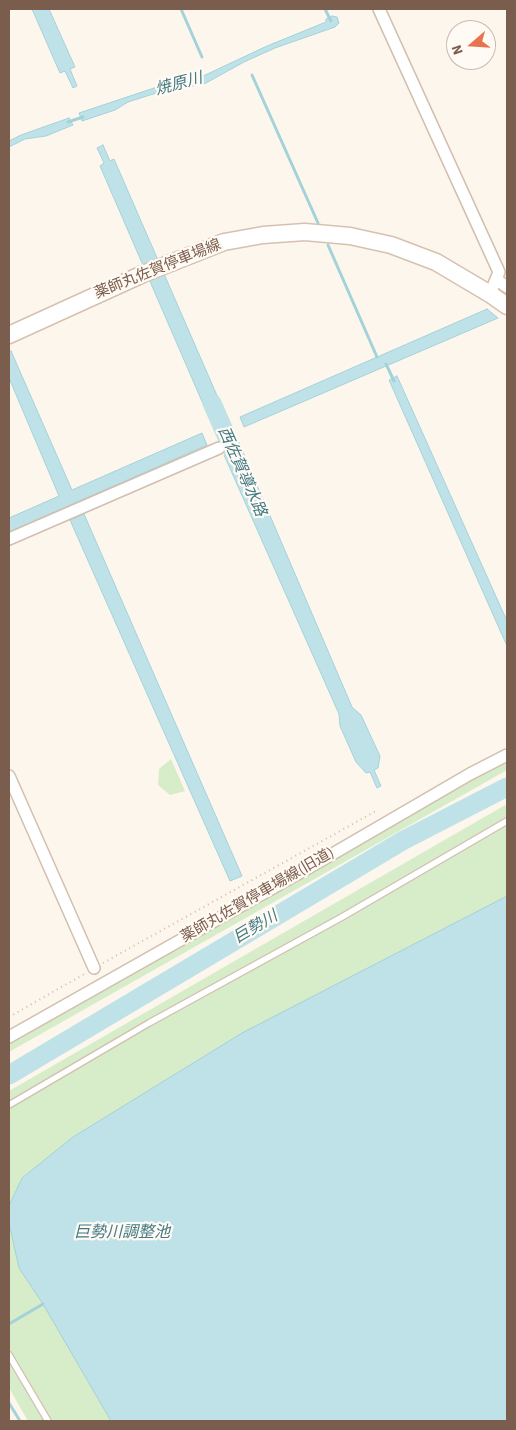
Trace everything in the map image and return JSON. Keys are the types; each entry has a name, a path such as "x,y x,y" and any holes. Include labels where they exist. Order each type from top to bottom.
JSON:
{"main road":[{"name":"薬師丸佐賀停車場線","path":"9,335 143,274 224,242 263,235 305,232 350,236 391,246 436,262 493,286 507,306"}],"street":[{"path":"379,9 499,272 493,286 507,287"},
{"path":"9,539 219,448"},
{"name":"薬師丸佐賀停車場線(旧道)","path":"9,1037 456,782 507,755"},
{"path":"9,776 94,968"}],"lane":[{"path":"9,1105 149,1023 342,917 507,821"},
{"path":"9,1355 48,1421"}],"path":[{"path":"9,1017 376,811"}],"green space":[{"path":"171,759 185,791 170,795 158,785 159,769"},
{"path":"507,759 507,770 9,1052 9,1041"},
{"path":"507,804 507,908 136,1421 28,1421 9,1388 9,1091"}],"water":[{"path":"32,9 49,9 75,67 70,69 77,86 73,88 65,71 60,73"},
{"path":"332,16 337,17 339,23 335,27 275,48 244,62 206,83 169,89 128,102 115,110 82,121 79,113 166,84 184,82 201,77 267,46 326,22 326,19"},
{"path":"69,118 73,125 46,136 25,139 9,147 9,141 21,135"},
{"path":"103,145 110,161 114,159 222,407 217,409 223,424 218,426 212,411 207,413 100,166 104,163 97,148"},
{"path":"487,309 498,318 244,427 240,417"},
{"path":"11,351 72,490 202,433 207,445 9,532 9,518 59,496 9,378 9,352"},
{"path":"397,376 507,621 507,646 389,380"},
{"path":"229,434 236,449 241,448 352,707 361,715 380,756 378,768 374,770 381,786 377,788 370,772 366,773 356,762 340,726 339,714 224,455 230,452 223,437"},
{"path":"84,514 242,876 230,881 70,520"},
{"name":"巨勢川調整池","path":"507,896 507,1421 111,1421 43,1304 19,1268 9,1223 9,1206 22,1178 73,1137 242,1033"}],"waterway":[{"path":"181,9 202,57"},
{"name":"焼原川","path":"325,9 331,21"},
{"path":"252,75 318,223"},
{"name":"焼原川","path":"68,122 83,117"},
{"path":"328,245 377,357"},
{"path":"386,364 394,381"},
{"name":"西佐賀導水路","path":"212,403 236,458"},
{"name":"巨勢川","path":"9,1075 404,840 507,787"},
{"path":"9,1324 43,1304"},
{"path":"9,1403 20,1421"}]}
